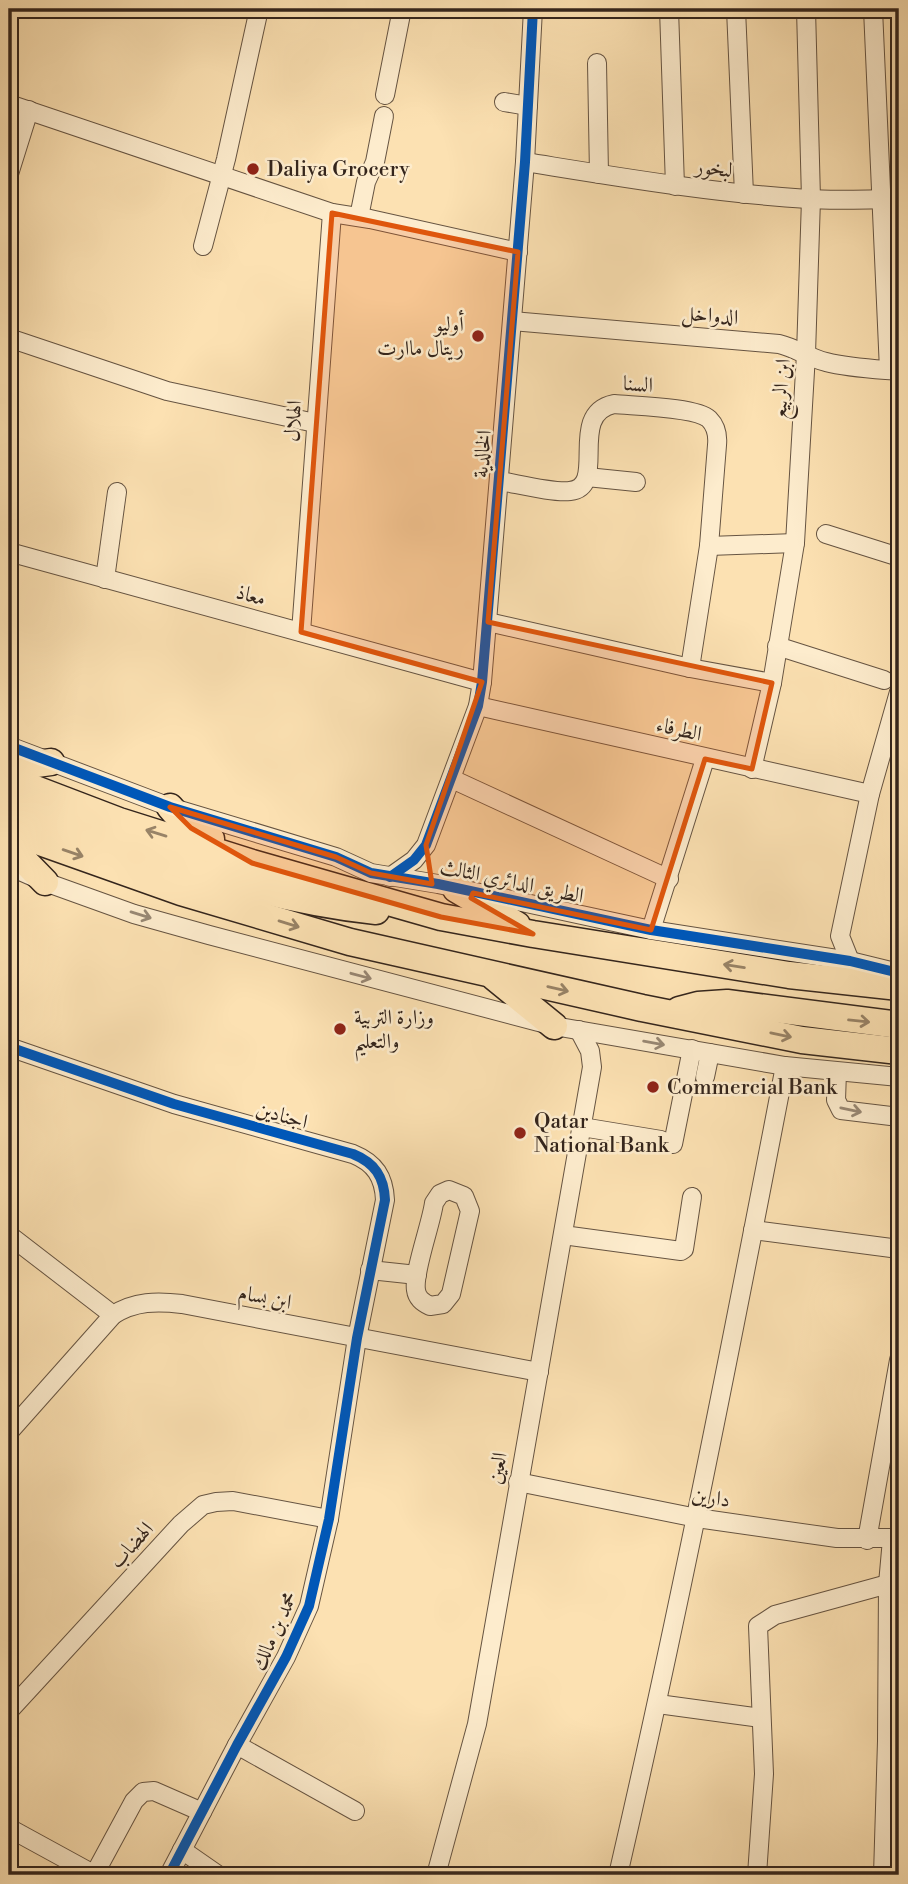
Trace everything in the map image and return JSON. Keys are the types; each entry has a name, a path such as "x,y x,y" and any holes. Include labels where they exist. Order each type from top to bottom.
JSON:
{"highway":[{"path":"9,762 29,765 51,762"},
{"path":"9,779 119,821 252,863 441,917"},
{"path":"9,805 133,850 269,894 337,907 441,917 789,975 899,987"},
{"path":"170,807 176,816 191,828 252,863"},
{"path":"9,831 181,892 350,942 802,1040 899,1051"},
{"path":"9,845 45,882"},
{"path":"447,887 533,934"},
{"path":"490,974 566,1028"},
{"path":"671,1013 698,1005 727,1003 899,1025"}],"street":[{"path":"204,246 259,9"},
{"path":"385,95 402,9"},
{"name":"الخالدية","path":"390,877 414,860 426,845 478,706 482,682 518,252 533,9"},
{"path":"669,9 676,186"},
{"path":"736,9 744,194"},
{"name":"ابن الربيع","path":"752,769 772,683 795,543 806,354 811,199 806,9"},
{"path":"873,9 890,199 894,370"},
{"path":"597,63 600,174"},
{"path":"504,102 528,106"},
{"path":"9,104 332,213 518,252"},
{"path":"9,174 29,110"},
{"path":"364,218 369,175 375,162 384,116"},
{"name":"لبخور","path":"524,162 744,194 811,199 890,199"},
{"name":"الهلال","path":"301,632 332,213"},
{"name":"الدواخل","path":"512,321 779,344 794,347 830,363 894,370"},
{"path":"9,338 167,391 315,423"},
{"name":"السنا","path":"587,477 590,425 599,410 606,406 614,404 702,414 709,419 718,435 709,546 690,668"},
{"path":"500,481 568,492 582,486 587,477 636,482"},
{"path":"105,579 117,492"},
{"path":"826,534 899,557"},
{"path":"709,546 795,543"},
{"name":"معاذ","path":"9,552 482,682"},
{"path":"488,622 690,668 772,683"},
{"path":"777,646 884,680"},
{"path":"850,961 840,936 870,794 899,692"},
{"name":"الطرفاء","path":"478,706 870,794"},
{"name":"الطريق الدائري الثالث","path":"9,746 170,807 335,857 371,873 651,930 850,961 899,973"},
{"path":"651,930 705,759"},
{"path":"452,779 669,879"},
{"path":"426,845 428,868 447,887"},
{"path":"9,866 134,914 566,1028 785,1066 899,1077"},
{"path":"789,975 840,936"},
{"name":"العين","path":"436,1875 477,1724 592,1066 590,1051 566,1028"},
{"name":"العين","path":"592,1066 613,1035"},
{"name":"اجنادين","path":"9,1047 174,1104 363,1158 378,1171 385,1190 385,1200 357,1338"},
{"path":"701,1051 705,1077"},
{"path":"582,1127 667,1142 701,1051"},
{"path":"618,1875 658,1704 697,1518 785,1066"},
{"path":"837,1072 836,1100 841,1110 899,1117"},
{"path":"444,1192 460,1193 468,1200 470,1211 448,1300 436,1306 424,1303 416,1292 417,1275 436,1198 444,1192"},
{"path":"563,1235 681,1251 684,1249 692,1198"},
{"path":"753,1230 899,1249"},
{"path":"9,1235 113,1315 9,1432"},
{"path":"370,1270 417,1275"},
{"name":"ابن بسام","path":"113,1315 126,1307 159,1301 539,1372"},
{"name":"محمد بن مالك","path":"169,1875 286,1657 309,1606 329,1519 357,1338"},
{"path":"867,1539 897,1384 899,1360"},
{"name":"دارين","path":"518,1482 697,1518 837,1538 896,1538"},
{"name":"الهضاب","path":"9,1711 181,1524 203,1505 233,1502 329,1519"},
{"path":"883,1875 893,1739 888,1584 896,1538"},
{"path":"757,1875 764,1774 758,1626 775,1615 888,1584"},
{"path":"658,1704 761,1718"},
{"path":"237,1745 355,1811"},
{"path":"9,1828 94,1875 134,1801 143,1792 154,1791 202,1812"},
{"path":"182,1850 218,1875"}],"highlighted area":[{"path":"332,213 518,252 488,622 772,683 752,769 705,759 651,930 473,893 471,898 533,934 441,917 252,863 191,828 170,807 336,857 371,873 432,884 426,845 482,682 301,632"}],"cycle path":[{"path":"390,877 414,860 426,845 478,706 482,682 525,162 533,9"},
{"path":"9,746 170,807 336,857 371,873 438,884 651,930 850,961 899,973"},
{"path":"9,1047 174,1104 353,1154 373,1166 384,1192 385,1200 357,1338 329,1519 309,1606 286,1657 169,1875"}],"place":[{"name":"Daliya Grocery","path":"253,169"},
{"name":"أوليو ريتال ماارت","path":"478,336"},
{"name":"وزارة التربية والتعليم","path":"340,1029"},
{"name":"Commercial Bank","path":"653,1087"},
{"name":"Qatar National Bank","path":"520,1133"}]}
